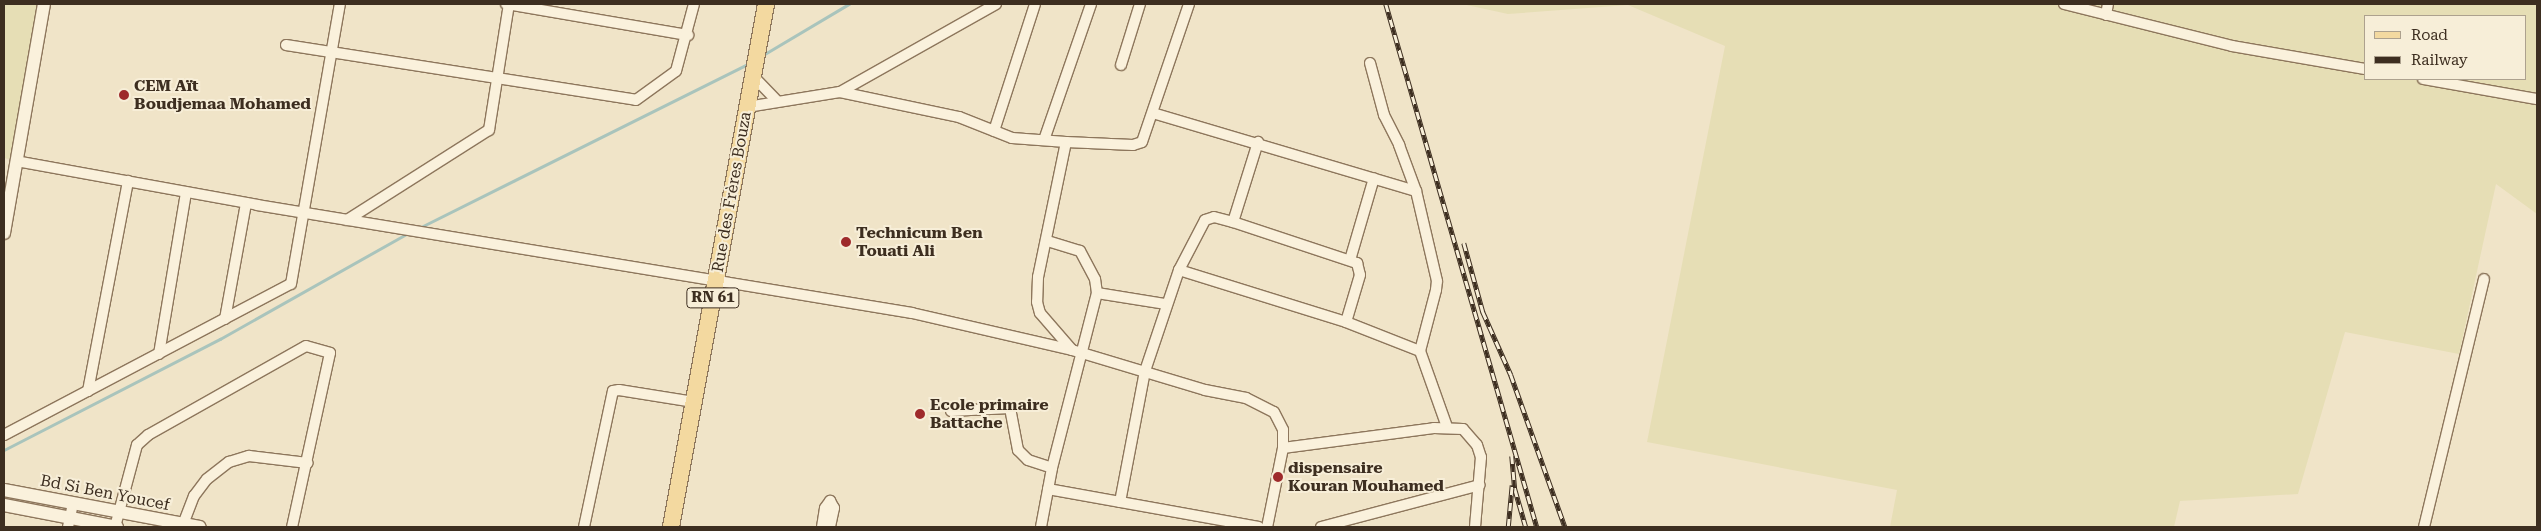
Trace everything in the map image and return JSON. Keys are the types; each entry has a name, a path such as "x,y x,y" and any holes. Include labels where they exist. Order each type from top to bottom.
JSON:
{"main road":[{"name":"Rue des Frères Bouza","path":"671,527 766,4"}],"street":[{"path":"4,233 44,4"},
{"path":"4,436 291,284 340,4"},
{"path":"347,220 489,130 508,4 688,35"},
{"path":"286,45 636,100 676,71 688,35 694,4"},
{"path":"840,92 996,4"},
{"path":"994,131 1035,4"},
{"path":"1044,140 1092,4"},
{"path":"1121,65 1140,4"},
{"path":"747,107 776,100 840,92 931,110 1021,140 1138,144 1146,138 1190,4"},
{"path":"2064,4 2232,46 2364,69"},
{"path":"2106,14 2108,4"},
{"path":"1370,63 1384,115 1400,145 1416,191 1437,281 1420,351 1447,427"},
{"path":"753,72 776,100"},
{"path":"2429,80 2537,99"},
{"path":"1153,113 1258,142 1416,191"},
{"path":"1066,142 1047,241 1038,277 1037,302 1046,322 1076,352"},
{"path":"1233,222 1258,142"},
{"path":"16,160 303,213 912,313 1076,352 1205,390 1259,402 1279,418 1283,443 1267,527"},
{"path":"1350,260 1374,178"},
{"path":"88,391 128,181"},
{"path":"159,354 186,192"},
{"path":"225,319 246,203"},
{"path":"1120,502 1145,371 1179,270 1205,220 1214,217 1233,222 1350,260 1359,266 1360,275 1346,322"},
{"path":"1041,527 1076,352 1096,293 1095,279 1080,251 1047,241"},
{"path":"1179,270 1346,322 1420,351"},
{"path":"2424,527 2484,279"},
{"path":"1096,293 1166,304"},
{"path":"116,527 137,445 148,435 306,346 330,353 308,463 292,527"},
{"path":"584,527 613,391 619,390 694,402"},
{"path":"951,411 1010,408 1018,450 1022,456 1052,468"},
{"path":"1283,443 1447,427 1463,430 1477,445 1482,468 1475,527"},
{"path":"182,526 194,496 207,480 229,462 250,456 308,463"},
{"path":"1321,527 1480,485"},
{"path":"1048,489 1259,527"},
{"name":"Bd Si Ben Youcef","path":"4,490 120,512 145,522 200,527"},
{"path":"822,527 825,508 830,501 834,508 830,527"},
{"path":"68,523 73,504"},
{"name":"Bd Si Ben Youcef","path":"4,505 68,523 116,527"}],"shaded area":[{"path":"4,4 44,4 16,161 4,158"},
{"path":"1462,4 2537,4 2537,214 2496,184 2459,354 2345,332 2298,494 2180,501 2174,527 1890,527 1897,490 1647,442 1725,46 1628,5 1508,14"}],"waterway":[{"path":"763,55 849,4"},
{"path":"419,228 750,63"},
{"path":"4,450 220,339 408,233"}],"railway":[{"path":"1386,4 1537,527"},
{"path":"1464,243 1483,312 1511,375 1565,527"},
{"path":"1512,456 1515,489 1526,527"},
{"path":"1508,527 1512,485"}],"place":[{"name":"CEM Aït Boudjemaa Mohamed","path":"124,95"},
{"name":"Technicum Ben Touati Ali","path":"846,242"},
{"name":"Ecole primaire Battache","path":"920,414"},
{"name":"dispensaire Kouran Mouhamed","path":"1278,477"}]}
